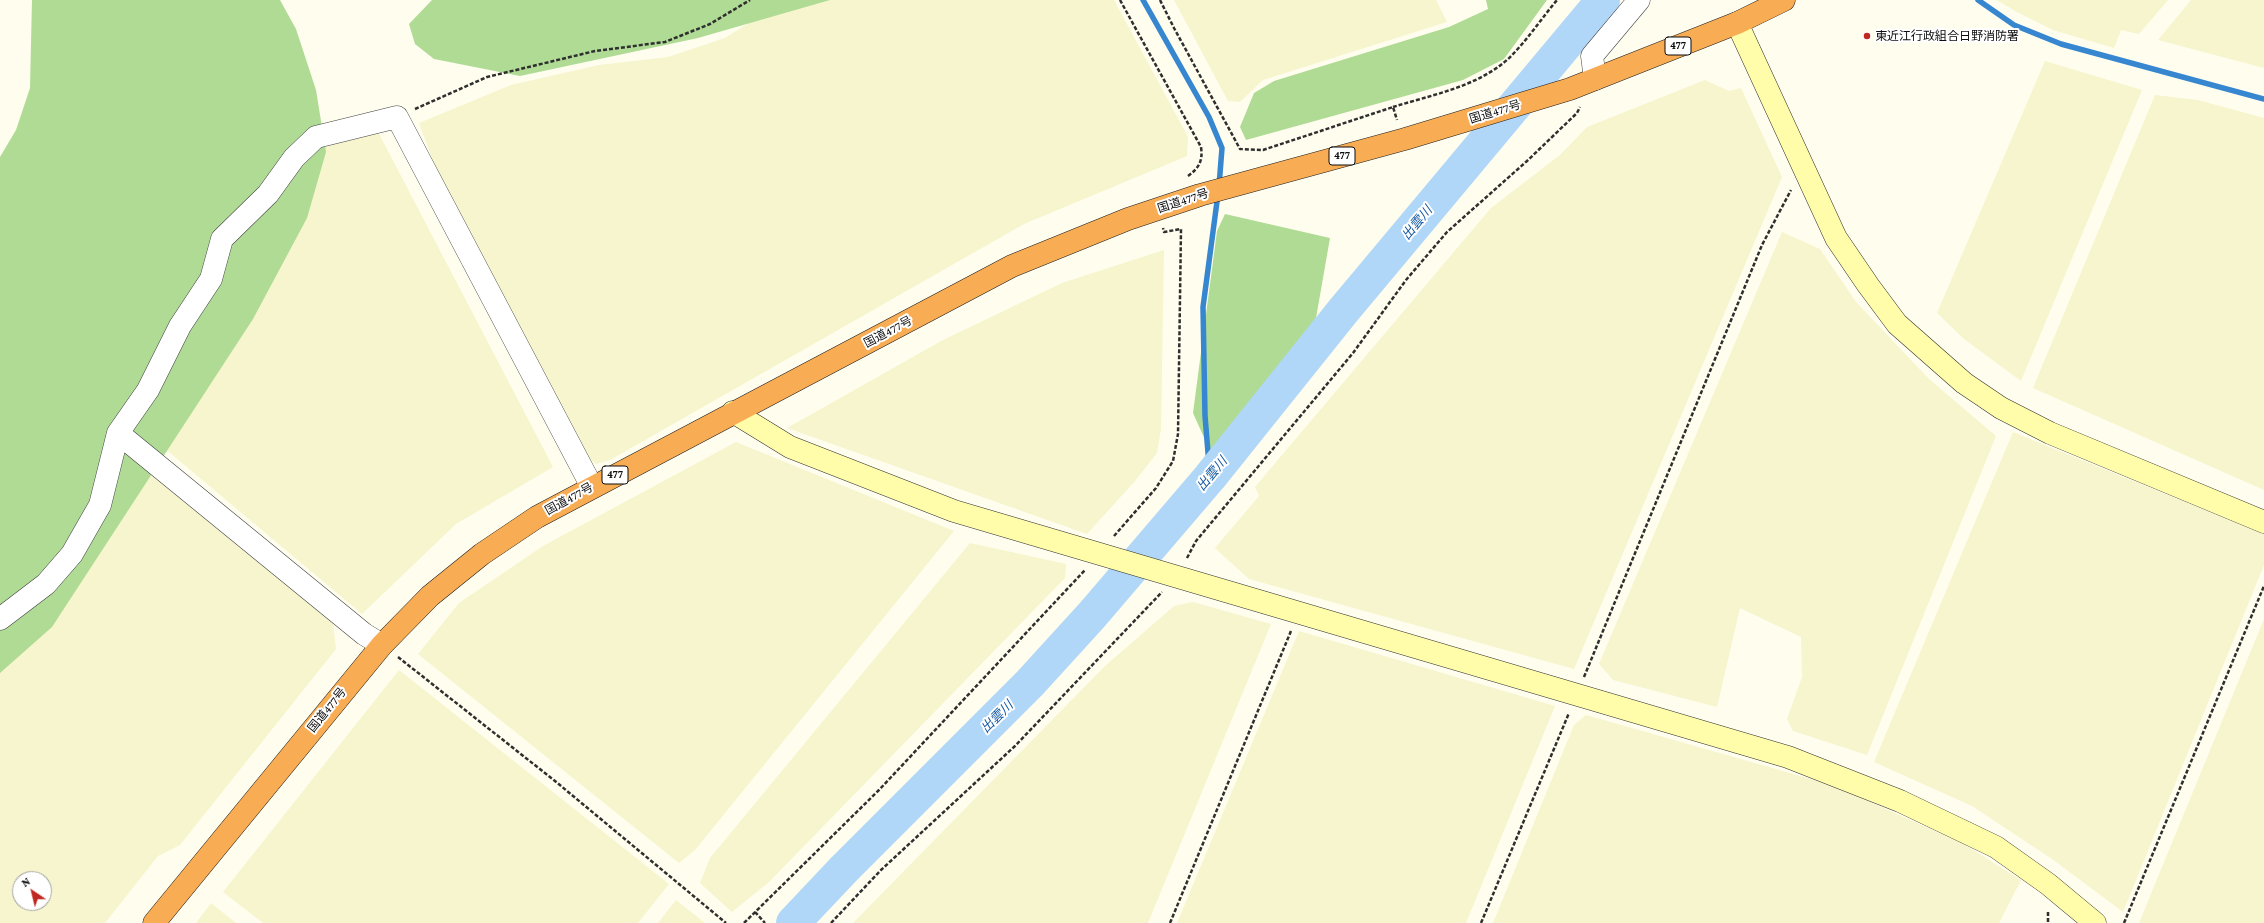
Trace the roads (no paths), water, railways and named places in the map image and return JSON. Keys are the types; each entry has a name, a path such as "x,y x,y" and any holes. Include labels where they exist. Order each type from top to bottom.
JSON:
{"highway":[{"name":"国道477号","path":"154,923 382,645 430,596 482,554 537,517 733,412 1012,266 1128,219 1200,195 1405,139 1447,126 1575,97 1596,79 1737,23 1784,0"}],"street":[{"path":"1596,79 1592,56 1639,0"},
{"path":"1737,23 1836,238 1897,324 1964,383 2001,408 2050,433 2264,522"},
{"path":"0,619 46,584 72,554 100,505 118,433 148,390 180,326 212,279 222,239 268,194 294,158 316,137 397,117 592,487"},
{"path":"733,412 790,447 954,511 1299,612 1576,696 1788,757 1900,801 1996,847 2048,884 2095,923"},
{"path":"118,433 364,634 382,645"}],"waterway":[{"path":"1143,0 1209,117 1222,148 1219,186"},
{"name":"出雲川","path":"793,923 844,869 1030,683 1092,615 1210,477 1343,311 1603,0"},
{"path":"1978,0 2014,25 2061,44 2264,99"},
{"path":"1210,477 1205,416 1203,307 1218,194"}],"place":[{"name":"東近江行政組合日野消防署","path":"1867,36"}]}
